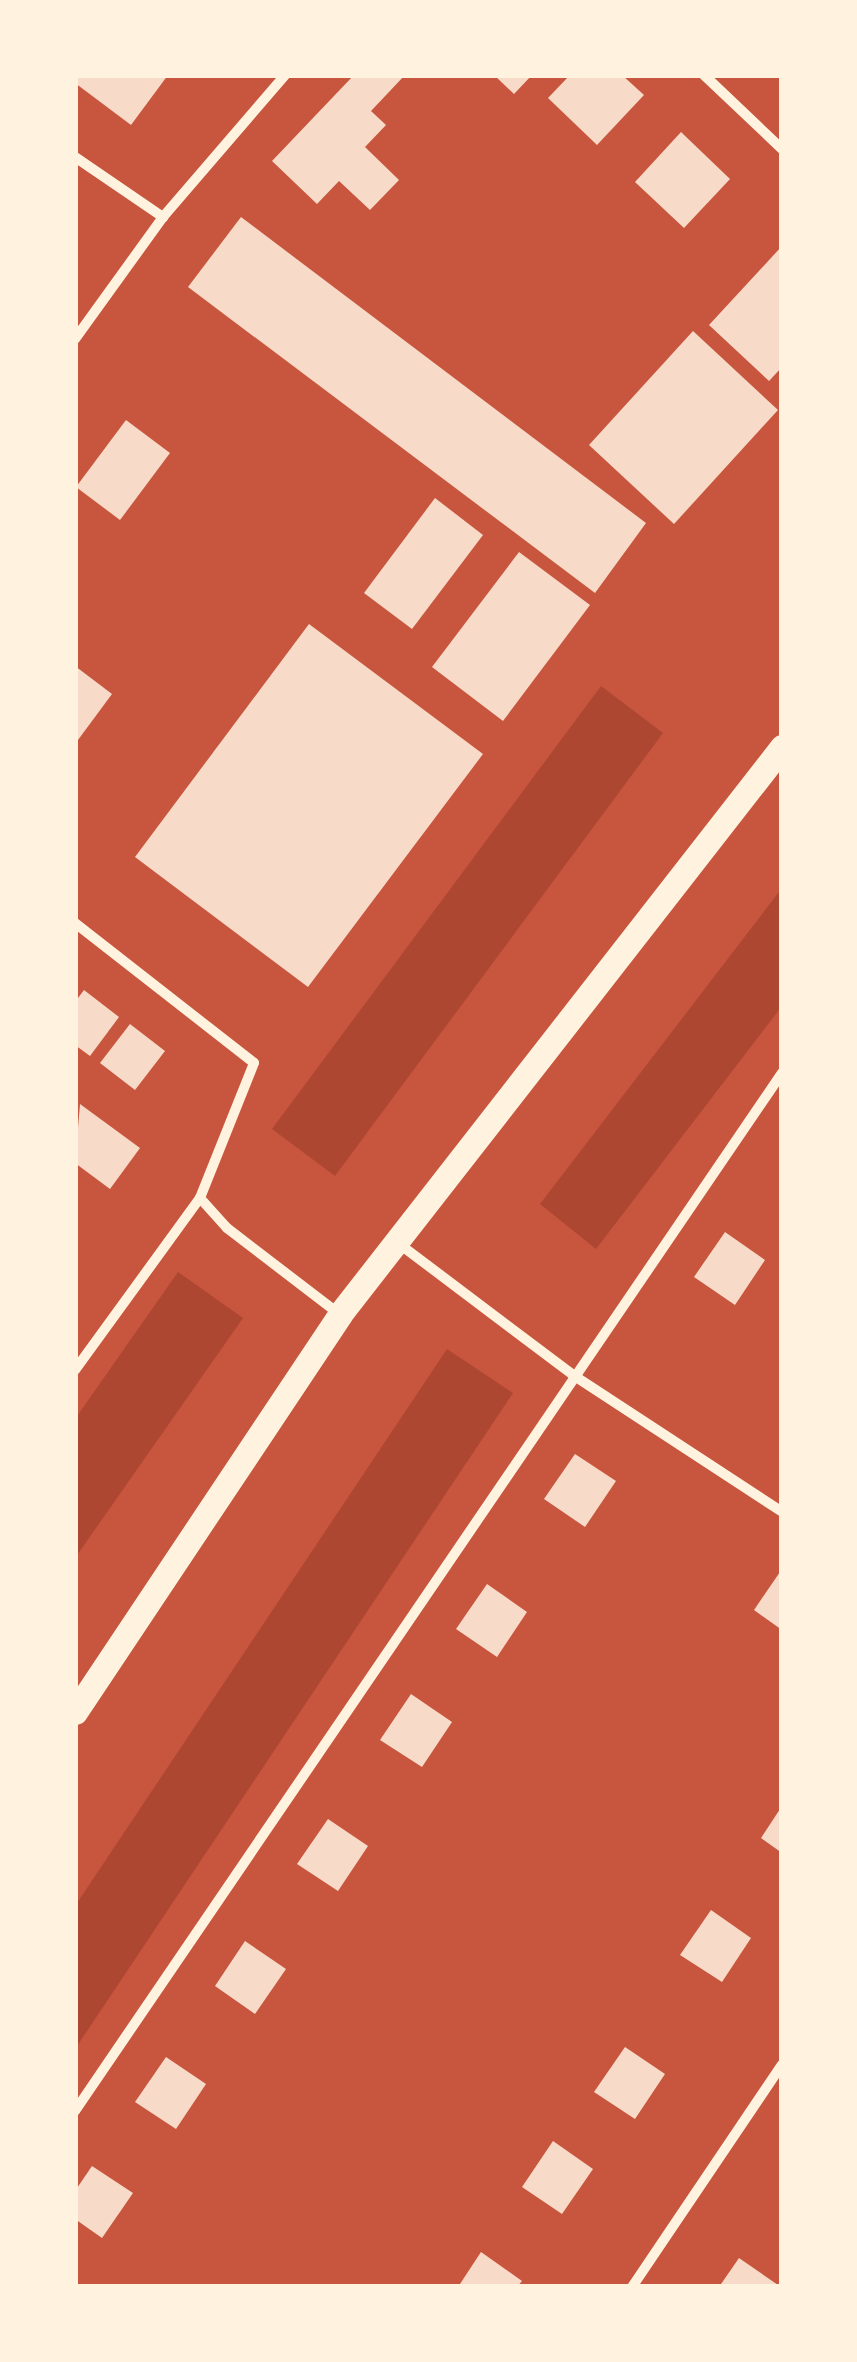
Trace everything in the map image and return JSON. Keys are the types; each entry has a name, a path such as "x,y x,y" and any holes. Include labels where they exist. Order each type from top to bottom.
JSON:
{"main road":[{"path":"75,1712 340,1314 782,747"}],"street":[{"path":"75,339 163,216 285,75"},
{"path":"704,75 782,149"},
{"path":"75,157 163,216"},
{"path":"75,924 254,1064 200,1198 75,1370"},
{"path":"75,2111 782,1073"},
{"path":"200,1198 227,1228 340,1314"},
{"path":"396,1242 574,1375 782,1512"},
{"path":"632,2287 782,2064"}],"shaded area":[{"path":"601,686 663,733 335,1176 272,1129"},
{"path":"782,888 782,1006 596,1249 540,1204"},
{"path":"178,1272 243,1318 75,1558 75,1419"},
{"path":"447,1349 513,1393 75,2049 75,1906"}],"building":[{"path":"77,75 168,75 131,125 75,83"},
{"path":"354,75 405,75 371,111 386,125 365,147 399,180 370,210 339,181 317,204 272,161"},
{"path":"494,75 532,75 514,94"},
{"path":"570,75 622,75 644,95 597,145 548,98"},
{"path":"681,132 730,179 684,228 635,182"},
{"path":"241,217 646,523 595,593 188,287"},
{"path":"782,246 782,367 769,381 709,325"},
{"path":"693,331 778,410 674,524 589,445"},
{"path":"126,420 170,453 120,520 76,487"},
{"path":"435,498 483,535 412,629 364,593"},
{"path":"519,552 590,605 503,721 432,667"},
{"path":"309,624 483,754 308,987 135,857"},
{"path":"75,666 112,694 75,744"},
{"path":"84,990 119,1017 90,1056 75,1045 75,1002"},
{"path":"130,1024 165,1051 135,1090 100,1063"},
{"path":"80,1104 140,1148 110,1189 75,1163"},
{"path":"725,1232 765,1260 735,1305 694,1277"},
{"path":"575,1454 616,1481 585,1527 544,1499"},
{"path":"782,1569 782,1630 754,1610"},
{"path":"487,1584 527,1612 497,1657 456,1629"},
{"path":"411,1694 452,1722 422,1767 380,1740"},
{"path":"782,1806 782,1853 761,1838"},
{"path":"328,1819 368,1846 338,1891 297,1864"},
{"path":"711,1910 751,1938 722,1982 680,1955"},
{"path":"245,1941 286,1969 255,2014 215,1986"},
{"path":"625,2047 665,2074 635,2119 594,2092"},
{"path":"166,2057 206,2084 176,2129 135,2102"},
{"path":"553,2141 593,2169 562,2214 522,2187"},
{"path":"92,2166 133,2193 102,2238 75,2219 75,2191"},
{"path":"481,2252 522,2281 517,2287 458,2287"},
{"path":"739,2258 781,2287 719,2287"}]}
